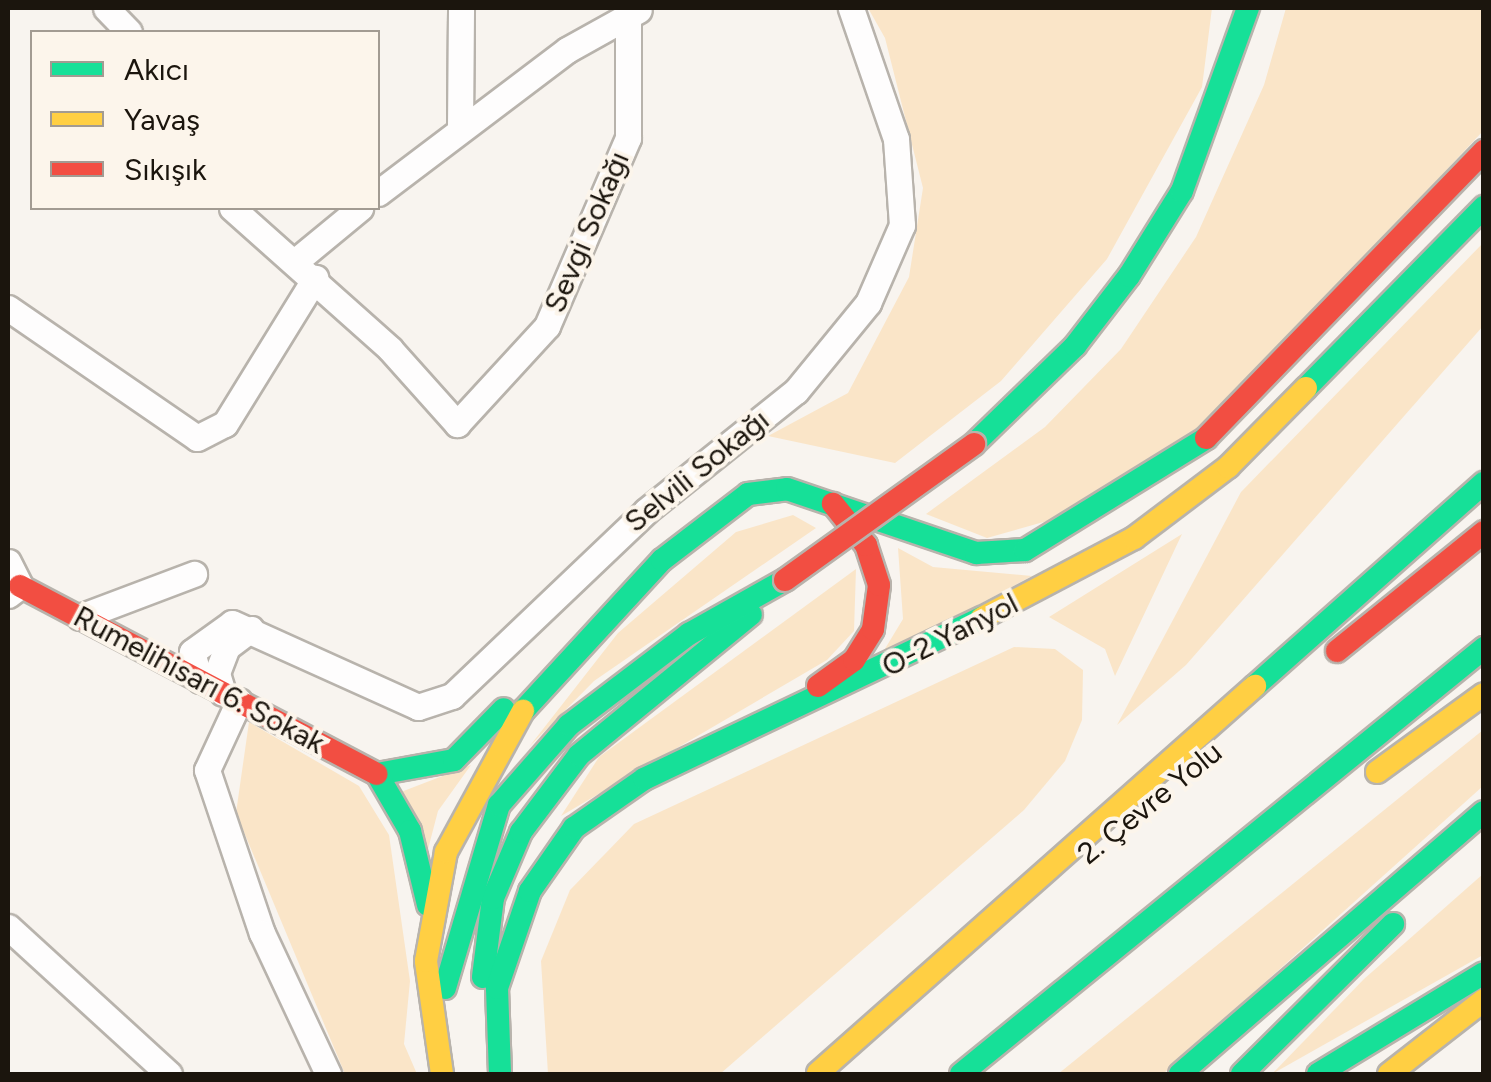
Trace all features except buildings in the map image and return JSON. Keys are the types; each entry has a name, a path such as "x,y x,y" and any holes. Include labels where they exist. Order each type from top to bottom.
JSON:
{"main road":[{"path":"442,1074 452,946 499,805 570,725 689,634 785,580 974,444 1063,358 1129,276 1182,191 1248,8"},
{"path":"442,1074 426,1008 430,916 410,831 377,774 454,760 579,640 748,494 787,489 830,500 976,553 1026,550 1068,532 1213,433 1484,151"},
{"name":"O-2 Yanyol","path":"500,1074 491,1024 530,891 574,828 644,779 769,725 1134,538 1228,467 1484,207"},
{"path":"817,1074 1484,482"},
{"path":"769,725 854,660 873,629 879,585 866,545 830,500"},
{"name":"2. Çevre Yolu","path":"817,1074 1484,532"},
{"path":"491,1024 483,976 493,898 521,832 579,755 705,659 785,580"},
{"name":"Rumelihisarı 6. Sokak","path":"14,590 80,617 377,774"},
{"path":"430,916 475,786 579,640"},
{"path":"963,1074 1484,648"},
{"path":"963,1074 1484,694"},
{"path":"1180,1074 1484,812"},
{"path":"1242,1074 1484,828"},
{"path":"1318,1074 1484,972"},
{"path":"1390,1074 1484,1000"}],"street":[{"path":"106,8 127,30"},
{"path":"460,126 461,8"},
{"name":"Selvili Sokağı","path":"251,629 418,707 452,696 646,511 796,391 868,303 902,225 896,139 852,8"},
{"path":"380,192 460,126 636,12"},
{"name":"Sevgi Sokağı","path":"306,269 457,424 547,326 628,138 636,12"},
{"path":"234,210 306,269"},
{"path":"8,308 197,438 226,424 306,269 358,210"},
{"path":"8,562 14,590"},
{"path":"80,617 194,574"},
{"path":"200,680 192,652 211,631 251,629"},
{"path":"251,629 227,647 217,673 231,697 207,770 262,933 328,1074"},
{"path":"8,927 169,1074"}],"shaded area":[{"path":"868,8 1212,8 1202,87 1107,259 1001,381 895,463 768,436 848,393 909,277 923,188 885,38"},
{"path":"1286,8 1483,8 1483,131 1208,424 1079,512 987,538 926,514 1045,427 1121,349 1196,237 1264,85"},
{"path":"1483,243 1483,326 1186,665 1117,725 1241,492"},
{"path":"793,515 816,528 594,681 529,747 618,633 736,532"},
{"path":"1182,534 1115,676 1105,649 1049,617"},
{"path":"898,548 933,567 1032,576 880,657 903,619"},
{"path":"856,569 854,631 827,660 561,816 599,757"},
{"path":"1014,647 1055,649 1083,670 1082,720 1065,761 1024,810 720,1074 548,1074 541,961 570,890 634,824"},
{"path":"249,722 359,786 389,835 410,981 404,1044 417,1074 345,1074 236,813"},
{"path":"1483,730 1483,786 1163,1074 1058,1074"},
{"path":"471,765 438,811 427,853 401,792"},
{"path":"1483,874 1483,955 1272,1074 1364,979"}],"traffic: fast":[{"path":"974,444 1075,346 1129,276 1182,191 1248,8"},
{"path":"1306,388 1484,207"},
{"path":"523,711 662,560 748,494 787,489 976,553 1025,550 1206,438"},
{"path":"1255,686 1484,483"},
{"path":"445,988 499,805 569,725 689,634 785,580"},
{"path":"483,977 493,898 521,832 579,755 751,614"},
{"path":"500,1074 497,988 530,891 574,828 644,779 982,618"},
{"path":"961,1074 1484,648"},
{"path":"377,774 454,760 504,709"},
{"path":"377,774 410,831 428,905"},
{"path":"1180,1074 1484,812"},
{"path":"1242,1074 1393,924"},
{"path":"1318,1074 1484,973"}],"traffic: slow":[{"path":"982,618 1134,538 1228,467 1306,388"},
{"path":"818,1073 1255,686"},
{"path":"1377,772 1484,694"},
{"path":"442,1074 426,961 446,852 523,711"},
{"path":"1389,1074 1484,1000"}],"traffic: jam":[{"path":"1206,438 1484,151"},
{"path":"785,580 974,444"},
{"path":"818,686 854,660 873,629 879,585 866,545 833,504"},
{"path":"1337,651 1484,532"},
{"path":"20,586 377,774"}]}
